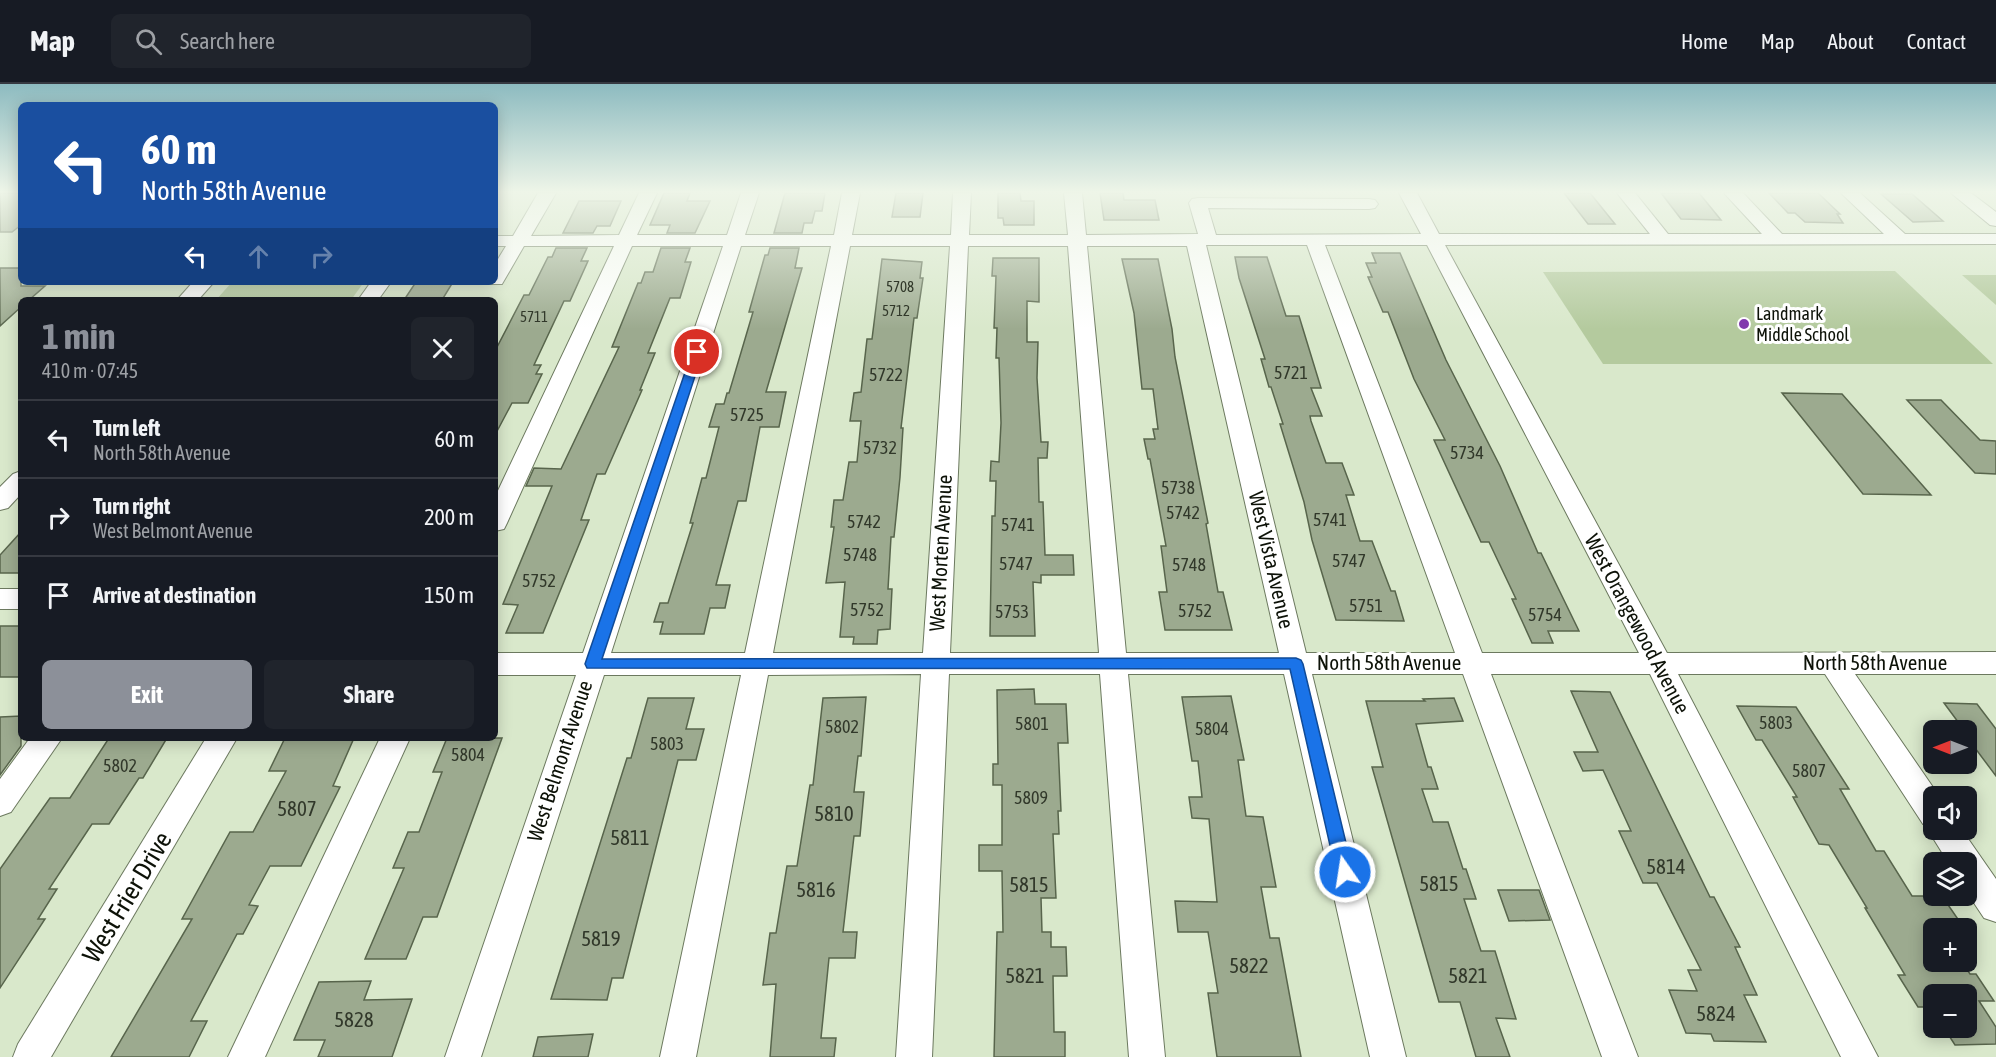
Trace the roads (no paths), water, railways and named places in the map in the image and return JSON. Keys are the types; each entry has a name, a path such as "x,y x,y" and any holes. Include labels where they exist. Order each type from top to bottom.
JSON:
{"street":[{"path":"498,275 521,238"},
{"path":"498,241 1100,238"},
{"name":"West Vista Avenue","path":"1208,238 1296,664 1388,1057"},
{"path":"1275,238 1281,239"},
{"path":"1317,238 1471,663 1620,1057"},
{"path":"1426,238 1996,239"},
{"name":"West Orangewood Avenue","path":"1432,239 1658,662 1860,1057"},
{"path":"498,516 627,240"},
{"name":"West Belmont Avenue","path":"463,1057 735,240"},
{"path":"678,1057 841,240"},
{"name":"West Morten Avenue","path":"914,1057 959,240"},
{"path":"1077,240 1147,1057"},
{"path":"190,297 201,285"},
{"path":"0,502 18,482"},
{"path":"0,599 18,599"},
{"path":"1833,663 1923,798"},
{"name":"North 58th Avenue","path":"498,664 1996,663"},
{"path":"0,803 45,741"},
{"name":"West Frier Drive","path":"31,1057 220,741"},
{"path":"246,1057 394,741"},
{"path":"1977,880 1996,908"}],"place":[{"name":"Landmark Middle School","path":"1744,324"}]}
